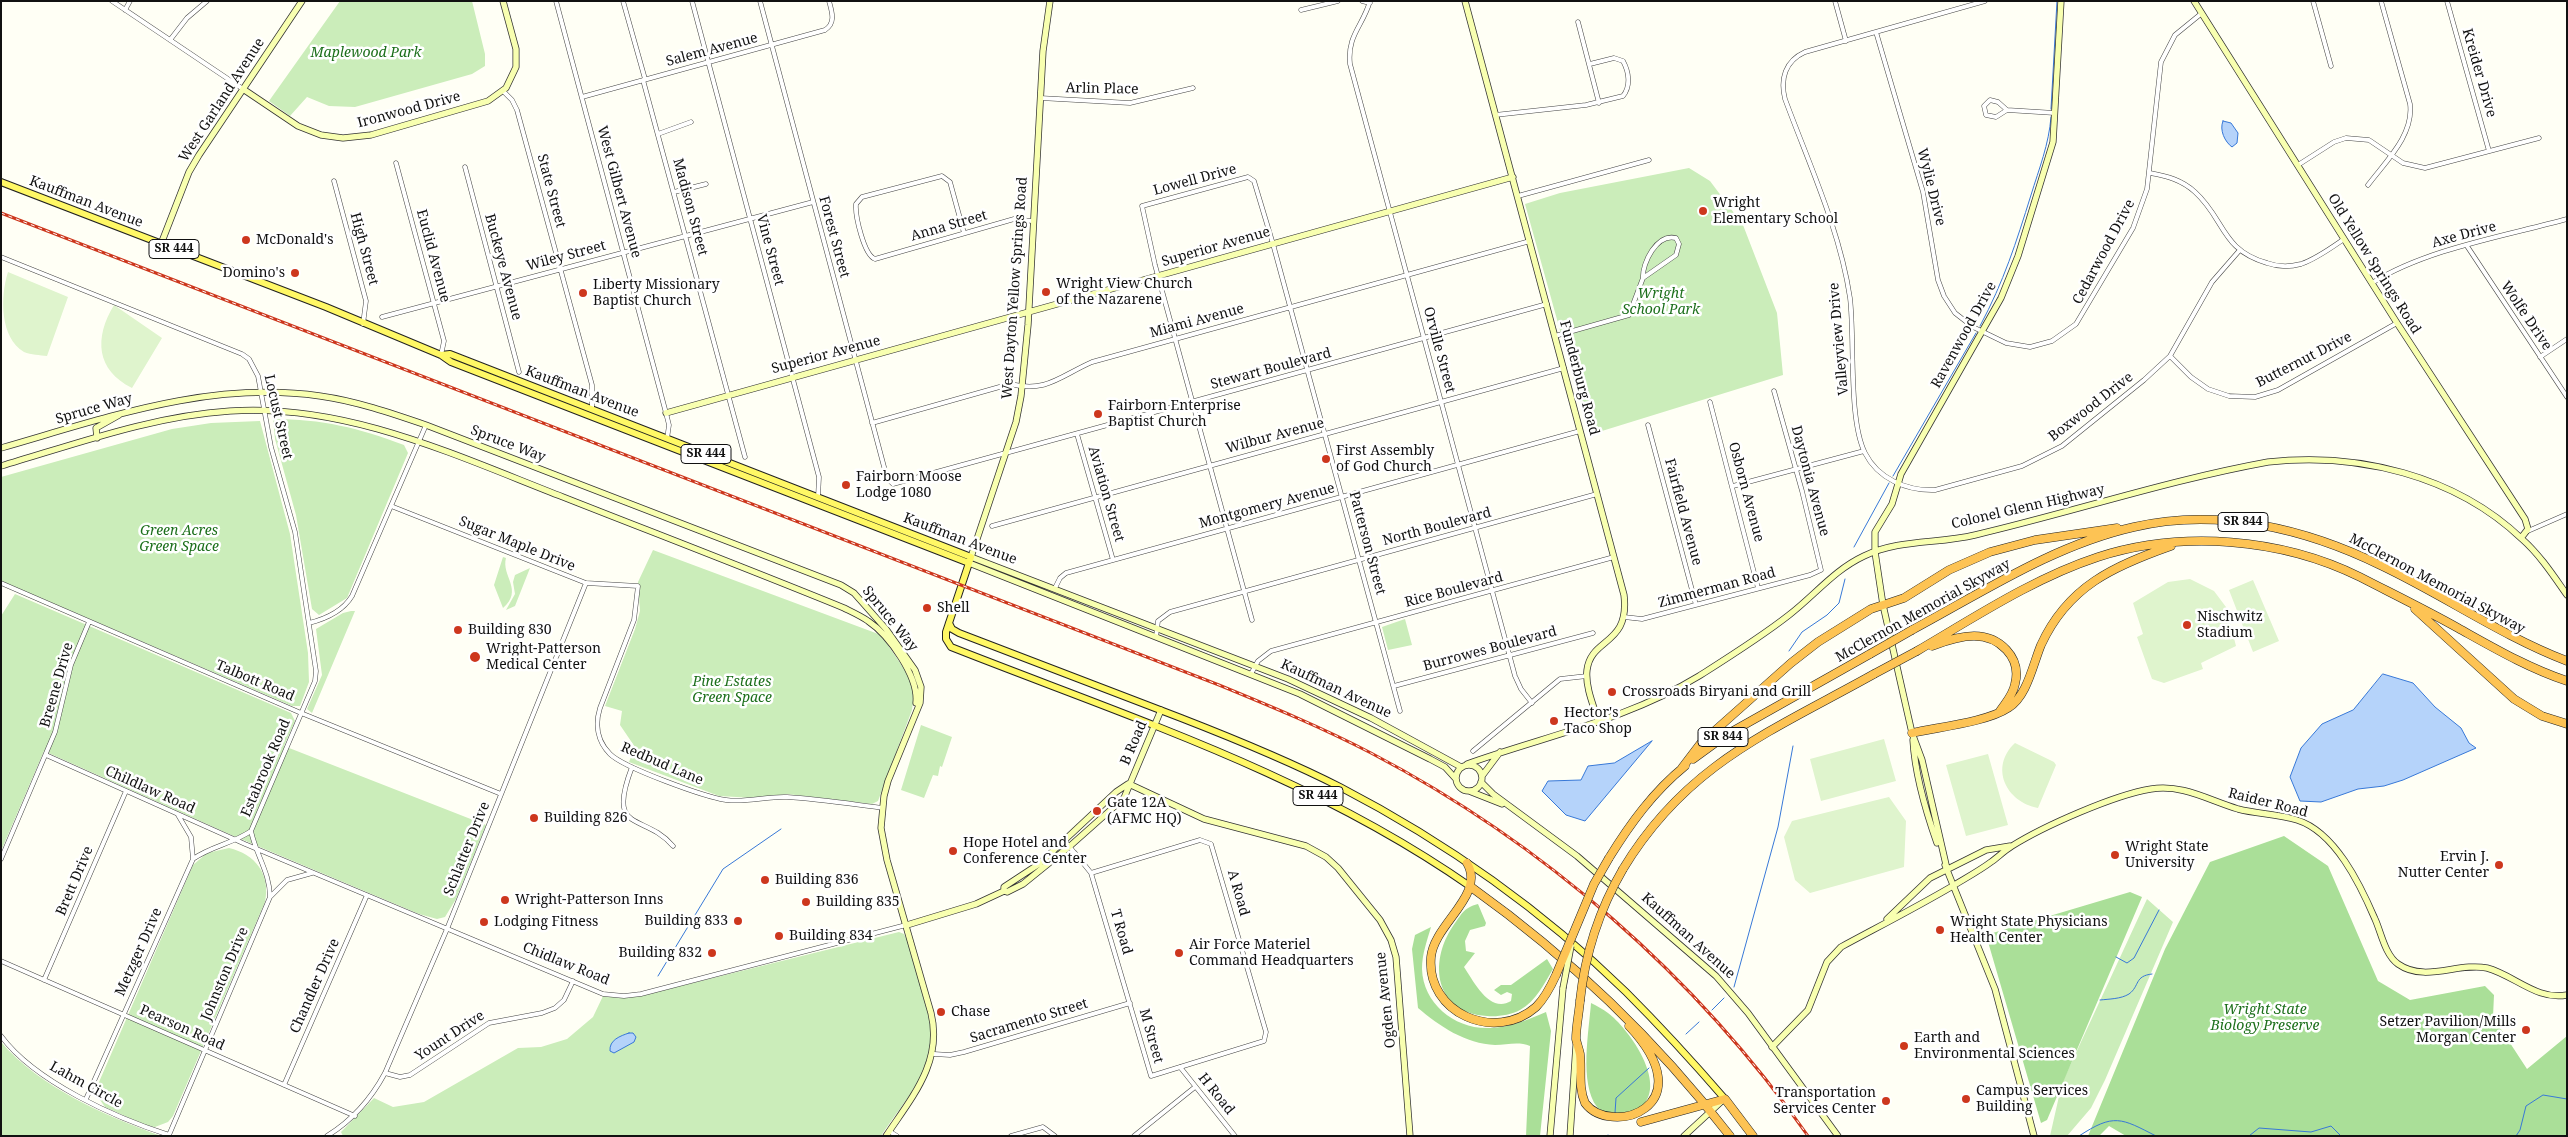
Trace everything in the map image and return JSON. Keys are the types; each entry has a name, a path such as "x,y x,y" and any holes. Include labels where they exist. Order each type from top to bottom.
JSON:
{"highway":[{"name":"McClernon Memorial Skyway","path":"1574,934 1594,884 1631,823 1657,792 1682,768 1726,735 1912,630 2042,560 2086,542 2134,526 2206,520 2237,522 2288,531 2322,540 2383,566 2506,635 2567,661"},
{"path":"1682,768 1714,731 1791,662 1818,642 1871,609 1904,598 1949,570 1990,552 2081,532 2134,526"},
{"path":"1912,732 1998,712 2015,702 2045,636 2056,619 2077,594 2099,576 2120,564 2179,543"},
{"name":"McClernon Memorial Skyway","path":"1576,1040 1580,1001 1592,939 1602,909 1623,869 1662,815 1695,781 1713,766 1780,724 1917,651 2001,603 2071,568 2138,547 2179,543 2235,543 2302,555 2344,570 2514,659 2567,681"},
{"path":"2404,600 2514,699 2542,716 2567,724"},
{"path":"1917,651 1954,639 1974,636 1991,639 2005,647 2015,664 2016,678 2011,695 1998,712"},
{"path":"1467,863 1472,875 1471,887 1437,938 1431,954 1433,980 1444,1000 1456,1012 1473,1020 1492,1023 1519,1017 1534,1008 1546,995 1574,934"},
{"name":"SR 444","path":"1471,887 1522,925 1587,980 1641,1032 1712,1112 1730,1136"},
{"path":"1587,980 1632,1029 1657,1072 1659,1086 1655,1105 1647,1115 1631,1124 1725,1099"},
{"path":"1576,1040 1580,1053 1581,1086 1586,1105 1602,1121 1619,1126"},
{"name":"SR 444","path":"1725,1099 1753,1136"}],"main road":[{"name":"Kauffman Avenue","path":"1,182 441,355 451,362 664,447 815,505 970,560"},
{"name":"Kauffman Avenue","path":"441,355 450,354 667,438 818,497 970,560"},
{"name":"West Dayton Yellow Springs Road","path":"949,623 970,560"},
{"name":"SR 444","path":"949,623 952,629 959,633 1161,710 1280,758 1332,783 1387,813 1467,863 1524,904 1615,982 1676,1044 1725,1099"},
{"name":"SR 444","path":"949,623 946,636 951,647 1269,772 1339,806 1410,846 1471,887"}],"street":[{"name":"Ironwood Drive","path":"112,1 306,130 328,136 348,138 371,135 488,101 503,91"},
{"path":"124,10 130,1"},
{"path":"170,40 187,18 207,1"},
{"name":"West Garland Avenue","path":"161,244 193,165 302,1"},
{"path":"503,1 516,49 517,61 513,78 503,91"},
{"name":"West Gilbert Avenue","path":"556,1 669,425 664,447"},
{"name":"Madison Street","path":"623,1 745,456"},
{"name":"Vine Street","path":"692,1 819,477 818,497 815,505"},
{"name":"Forest Street","path":"760,1 887,478"},
{"name":"Salem Avenue","path":"582,97 772,46 827,29 832,20 829,1"},
{"name":"West Dayton Yellow Springs Road","path":"970,560 1016,422 1022,387 1029,312 1032,221 1044,32 1050,1"},
{"path":"1301,10 1338,1"},
{"path":"1362,1 1370,2"},
{"name":"Funderburg Road","path":"1465,1 1624,595 1624,617"},
{"path":"1835,1 1846,41"},
{"name":"Valleyview Drive","path":"1898,484 1877,468 1864,451 1857,424 1850,304 1847,283 1826,211 1785,99 1783,87 1786,69 1796,56 1985,1"},
{"name":"Ravenwood Drive","path":"2034,1136 1995,988 1953,886 1927,816 1914,763 1912,732 1883,604 1874,552 1875,532 1892,504 1898,484 1911,455 2004,293 2018,256 2051,148 2055,114 2061,1"},
{"name":"Old Yellow Springs Road","path":"2194,1 2397,323 2525,519 2528,526 2527,533"},
{"path":"2313,1 2331,66"},
{"path":"2368,185 2407,131 2411,111 2381,1"},
{"name":"Kreider Drive","path":"2447,1 2489,151"},
{"name":"Orville Street","path":"1370,2 1352,38 1349,57 1389,212 1518,684 1532,703"},
{"name":"Cedarwood Drive","path":"1982,332 2006,343 2030,347 2052,341 2072,328 2086,310 2133,228 2144,202 2150,174 2161,62 2175,35 2202,13"},
{"path":"1578,22 1599,103"},
{"name":"Wylie Drive","path":"1876,32 1923,192 1941,290 1954,313 1982,332"},
{"path":"1495,115 1599,103 1620,98 1626,93 1629,83 1627,68 1623,61 1617,58 1590,64"},
{"name":"Arlin Place","path":"1040,98 1130,103 1193,88"},
{"name":"State Street","path":"503,91 512,100 517,110 592,385 592,409 589,417"},
{"path":"2007,110 2000,116 1992,117 1986,115 1983,109 1987,102 1994,100 2007,110 2055,114"},
{"path":"658,134 691,122"},
{"path":"2298,165 2334,142 2346,138 2369,140 2412,166 2425,168 2540,138"},
{"path":"1518,196 1649,160"},
{"name":"Euclid Avenue","path":"396,163 444,341 441,355"},
{"name":"Buckeye Avenue","path":"465,167 519,372"},
{"path":"2150,174 2173,178 2195,191 2240,251 2260,261 2276,266 2290,266 2311,260 2344,239"},
{"name":"Anna Street","path":"964,233 950,182 946,177 939,176 862,197 858,201 856,214 867,252 873,258 887,256 1014,219 1032,221"},
{"name":"Lowell Drive","path":"1158,276 1142,206 1246,177 1254,180"},
{"name":"Superior Avenue","path":"666,413 1513,177"},
{"name":"Patterson Street","path":"1254,180 1274,244 1326,433 1400,711"},
{"name":"High Street","path":"334,181 366,301 363,324"},
{"path":"674,192 706,184"},
{"name":"Wiley Street","path":"382,317 813,202"},
{"name":"Axe Drive","path":"2372,283 2389,272 2416,261 2567,219"},
{"path":"1555,336 1629,315 1643,278 1642,270 1658,244 1665,238 1676,238 1679,244 1676,255 1643,278"},
{"name":"Miami Avenue","path":"872,423 1010,384 1030,388 1052,382 1092,362 1530,241"},
{"name":"Wolfe Drive","path":"2467,246 2567,397"},
{"name":"Boxwood Drive","path":"1898,484 1920,490 1935,490 2033,462 2062,446 2144,380 2170,356 2212,282 2240,251"},
{"name":"Locust Street","path":"1,257 242,354 255,368 271,447 295,532 316,671 315,681 302,713"},
{"path":"1158,276 1252,620"},
{"name":"Stewart Boulevard","path":"887,478 891,483 896,484 1547,304"},
{"name":"Butternut Drive","path":"2170,356 2191,377 2208,388 2229,396 2255,397 2278,390 2397,323"},
{"path":"2540,357 2567,339"},
{"name":"Wilbur Avenue","path":"992,526 1564,368"},
{"name":"Spruce Way","path":"1,448 120,414 190,397 261,391 335,398 375,408 426,425 849,590 886,629 915,670 919,679 921,695 888,781 882,808 881,828 884,847 936,1030 934,1054 930,1066 887,1134"},
{"name":"Daytonia Avenue","path":"1774,391 1822,567 1815,573"},
{"name":"Osborn Avenue","path":"1710,402 1758,588"},
{"name":"Spruce Way","path":"1,466 98,438 190,415 265,410 337,418 371,426 419,442 775,580 860,616 882,633 908,669 916,684 915,712"},
{"path":"98,438 96,428 120,414"},
{"path":"308,623 319,620 348,603 426,425"},
{"name":"Fairfield Avenue","path":"1648,425 1696,605"},
{"name":"Montgomery Avenue","path":"1055,588 1060,578 1066,573 1580,431"},
{"name":"Aviation Street","path":"1077,434 1113,560"},
{"path":"1732,486 1864,451"},
{"name":"Colonel Glenn Highway","path":"1464,766 1500,752 1599,723 1658,698 1697,677 1790,614 1825,582 1853,562 1874,552 1901,544 1972,536 2237,468 2300,459 2343,460 2415,476 2464,498 2522,538 2550,571 2567,595"},
{"name":"North Boulevard","path":"1156,626 1160,618 1166,613 1597,494"},
{"name":"Sugar Maple Drive","path":"391,506 586,583 638,586"},
{"path":"2522,538 2534,527 2567,514"},
{"name":"Rice Boulevard","path":"1254,666 1271,651 1614,558"},
{"name":"Kauffman Avenue","path":"970,560 1055,588 1156,626 1322,693 1464,766"},
{"name":"Kauffman Avenue","path":"970,560 1251,674 1360,722 1445,767 1456,778"},
{"name":"Zimmerman Road","path":"1624,617 1642,619 1815,573"},
{"name":"Talbott Road","path":"1,583 302,713 501,794"},
{"name":"Schlatter Drive","path":"355,1116 385,1073 447,929 586,583"},
{"name":"Redbud Lane","path":"638,586 634,620 600,708 597,722 600,737 606,750 617,760 710,796 728,800 750,801 785,797 882,808"},
{"path":"1599,723 1587,676 1589,662 1622,626 1624,617"},
{"name":"Breene Drive","path":"1,859 59,721 71,665 89,622"},
{"path":"1156,626 1156,637"},
{"name":"Burrowes Boulevard","path":"1394,686 1593,633"},
{"path":"1251,674 1254,666"},
{"path":"1473,751 1560,679 1587,676"},
{"name":"B Road","path":"1129,784 1138,770 1161,710"},
{"name":"Estabrook Road","path":"237,841 251,831 302,713"},
{"path":"1481,779 1477,767 1464,766 1456,778 1458,786 1469,791 1477,788 1500,752"},
{"name":"Childlaw Road","path":"46,755 245,844"},
{"path":"632,766 623,793 625,809 636,823 666,838 673,846"},
{"name":"Kauffman Avenue","path":"1481,779 1510,808 1577,856 1716,976 1838,1136"},
{"name":"Chidlaw Road","path":"1004,891 1005,886 1038,864 1086,820 1090,814 1129,784"},
{"name":"Chidlaw Road","path":"245,844 604,994 624,996 641,994 906,925 970,907 1004,891 1007,892 1023,884 1043,865 1070,846 1124,798 1129,784"},
{"name":"Ogden Avenue","path":"1129,784 1204,819 1317,851 1338,868 1387,931 1396,957 1410,1136"},
{"name":"Raider Road","path":"1772,1047 1808,1010 1827,962 1834,953 1953,886 2012,846 2097,806 2160,788 2175,788 2242,810 2290,818 2318,830 2336,848 2374,917 2388,952 2397,964 2421,972 2469,967 2487,968 2540,993 2567,996"},
{"name":"Brett Drive","path":"44,980 126,791"},
{"name":"Kauffman Avenue","path":"1469,791 1510,808"},
{"path":"178,815 186,825 191,837 193,859 212,847 237,841"},
{"name":"Estabrook Road","path":"251,831 254,848"},
{"name":"T Road","path":"1064,840 1090,871 1130,1003"},
{"name":"A Road","path":"1090,871 1200,840 1208,842 1212,848 1267,1036 1260,1044 1180,1067"},
{"name":"Raider Road","path":"1874,929 1890,917 1921,885 1947,869 1986,850 2012,846"},
{"path":"254,848 268,874 270,897"},
{"name":"Metzger Drive","path":"86,1099 193,859"},
{"path":"270,897 287,880 313,873"},
{"name":"Chandler Drive","path":"284,1085 367,895"},
{"name":"Johnston Drive","path":"170,1136 204,1050 270,897"},
{"name":"McClernon Memorial Skyway","path":"1550,1136 1563,988 1574,934"},
{"name":"Pearson Road","path":"1,961 355,1116"},
{"name":"Yount Drive","path":"385,1073 400,1077 410,1075 489,1023 549,1011 561,1003 573,981"},
{"name":"Sacramento Street","path":"934,1054 950,1055 964,1052 1130,1003"},
{"name":"M Street","path":"1130,1003 1151,1076 1180,1067"},
{"name":"Lahm Circle","path":"1,1036 31,1067 127,1120 170,1136"},
{"name":"McClernon Memorial Skyway","path":"1570,1136 1576,1040"},
{"name":"H Road","path":"1180,1067 1235,1136"},
{"path":"1134,1136 1195,1087"},
{"path":"1684,1136 1725,1099"},
{"path":"327,1136 355,1116"},
{"path":"1010,1136 1043,1127 1056,1136"},
{"path":"887,1134 897,1136"}],"green space":[{"name":"Maplewood Park","path":"340,1 472,1 485,54 485,66 472,74 355,107 329,106 307,97 290,116 269,101"},
{"name":"Wright School Park","path":"1689,168 1710,181 1743,225 1777,313 1783,375 1589,435 1525,204 1560,193"},
{"path":"8,272 68,297 47,356 24,352 16,346 10,337 6,327 3,305"},
{"path":"114,305 162,338 132,388 120,381 111,372 105,363 102,352 103,329"},
{"path":"273,419 308,421 356,429 404,445 408,453 347,598 319,615 312,609 296,515 275,439"},
{"name":"Green Acres Green Space","path":"260,421 290,534 308,653 309,682 300,706 292,706 1,581 1,477 172,429 211,423"},
{"name":"Pine Estates Green Space","path":"653,550 881,635 909,676 914,695 912,710 878,801 872,804 787,794 754,798 719,796 629,762 635,747 620,725 622,711 605,706 635,629 640,611 638,582"},
{"path":"503,557 506,558 505,565 511,583 512,595 503,608 494,585"},
{"path":"530,568 515,606 506,610 515,594 513,582 515,575"},
{"name":"Nischwitz Stadium","path":"2190,579 2214,591 2226,607 2236,646 2201,663 2203,669 2164,683 2152,679 2137,637 2143,634 2133,603 2168,582"},
{"path":"2253,580 2279,641 2253,652 2229,590"},
{"path":"15,594 291,713 295,721 284,746 486,825 456,899 445,917 437,919 419,914 229,834 44,751 1,851 1,616"},
{"path":"355,611 312,713 307,709 322,675 316,629 343,613"},
{"path":"1405,619 1412,645 1388,650 1382,627"},
{"path":"921,725 952,737 938,776 933,775 924,798 901,790"},
{"path":"1884,739 1896,781 1821,801 1810,759"},
{"path":"2015,743 2054,762 2056,765 2038,808 2017,799 2005,782 2002,773 2003,762 2007,752"},
{"path":"1988,754 2008,825 1966,836 1946,765"},
{"path":"1889,797 1906,821 1904,867 1810,893 1795,880 1784,837 1792,821"},
{"name":"Wright State Biology Preserve","path":"2284,836 2328,866 2378,981 2410,1000 2485,986 2494,995 2493,1017 2527,1069 2567,1036 2567,1136 2126,1136 2109,1126 2099,1136 2088,1136 2165,949 2210,862"},
{"path":"229,848 246,855 259,867 266,883 265,902 173,1116 168,1122 155,1127 147,1126 105,1107 98,1097 99,1082 193,865 207,853"},
{"path":"2130,892 2142,897 2047,1120 2041,1123 1986,935"},
{"path":"2147,899 2173,922 2105,1080 2091,1108 2067,1136 2050,1136 2062,1083"},
{"path":"1478,904 1486,923 1485,926 1470,930 1465,941 1466,951 1475,953 1464,967 1483,994 1496,1003 1503,1004 1511,1001 1512,994 1507,992 1501,995 1494,990 1501,985 1511,985 1547,959 1553,969 1531,1002 1512,1013 1487,1016 1470,1013 1456,1006 1447,996 1441,984 1439,970 1440,955 1445,940 1463,912 1469,907"},
{"path":"1431,927 1422,969 1428,993 1435,1004 1444,1012 1465,1025 1497,1028 1512,1025 1546,1012 1551,1031 1540,1136 1526,1136 1530,1046 1517,1043 1484,1044 1463,1038 1418,1008 1412,949 1415,935"},
{"path":"899,932 904,934 907,940 924,992 931,1020 932,1045 929,1057 918,1081 881,1136 343,1136 341,1132 374,1098 393,1107 424,1102 518,1048 541,1047 567,1039 593,1017 603,996 624,998 644,995"},
{"path":"1591,1003 1608,1013 1625,1030 1634,1041 1647,1067 1650,1093 1645,1103 1636,1110 1618,1118 1597,1107 1591,1097 1588,1085 1586,1056"},
{"path":"1,1042 35,1073 54,1086 96,1109 161,1136 1,1136"}],"water":[{"path":"2223,121 2231,123 2238,133 2237,143 2232,147 2223,136"},
{"path":"2383,674 2413,683 2435,707 2461,728 2469,743 2476,748 2403,780 2384,786 2358,789 2321,802 2300,801 2290,777 2301,748 2322,724 2353,710"},
{"path":"1652,741 1585,821 1566,815 1542,791 1548,781 1581,780 1588,766 1614,763"},
{"path":"633,1033 636,1037 634,1042 614,1053 610,1051 613,1041"}],"waterway":[{"path":"2051,109 2057,1"},
{"path":"1980,326 2015,246 2043,156 2051,117"},
{"path":"1893,476 1976,333"},
{"path":"1854,547 1889,483"},
{"path":"1789,651 1802,632 1827,615 1839,603 1845,579"},
{"path":"1734,987 1778,827 1793,746"},
{"path":"658,976 723,869 781,829"},
{"path":"2116,957 2127,963 2134,958 2159,910"},
{"path":"2100,1000 2126,996 2142,977 2152,974"},
{"path":"1712,1010 1724,998"},
{"path":"1686,1034 1699,1022"},
{"path":"1615,1113 1616,1098 1649,1068"},
{"path":"2516,1136 2520,1130 2526,1106 2543,1095 2567,1099"},
{"path":"2079,1136 2110,1121 2125,1122 2156,1136"},
{"path":"2249,1136 2259,1128 2311,1132 2331,1126 2341,1136"}],"railway":[{"path":"1,213 1219,685 1352,743 1435,789 1496,828 1612,918 1666,968 1717,1021 1764,1077 1808,1136"}],"place":[{"name":"Wright Elementary School","path":"1703,211"},
{"name":"McDonald's","path":"246,240"},
{"name":"Domino's","path":"295,273"},
{"name":"Wright View Church of the Nazarene","path":"1046,292"},
{"name":"Liberty Missionary Baptist Church","path":"583,293"},
{"name":"Fairborn Enterprise Baptist Church","path":"1098,414"},
{"name":"First Assembly of God Church","path":"1326,459"},
{"name":"Fairborn Moose Lodge 1080","path":"846,485"},
{"name":"Shell","path":"927,608"},
{"name":"Nischwitz Stadium","path":"2187,625"},
{"name":"Building 830","path":"458,630"},
{"name":"Wright-Patterson Medical Center","path":"475,657"},
{"name":"Crossroads Biryani and Grill","path":"1612,692"},
{"name":"Hector's Taco Shop","path":"1554,721"},
{"name":"Gate 12A (AFMC HQ)","path":"1097,811"},
{"name":"Building 826","path":"534,818"},
{"name":"Hope Hotel and Conference Center","path":"953,851"},
{"name":"Wright State University","path":"2115,855"},
{"name":"Ervin J. Nutter Center","path":"2499,865"},
{"name":"Building 836","path":"765,880"},
{"name":"Wright-Patterson Inns","path":"505,900"},
{"name":"Building 835","path":"806,902"},
{"name":"Building 833","path":"738,921"},
{"name":"Lodging Fitness","path":"484,922"},
{"name":"Wright State Physicians Health Center","path":"1940,930"},
{"name":"Building 834","path":"779,936"},
{"name":"Building 832","path":"712,953"},
{"name":"Air Force Materiel Command Headquarters","path":"1179,953"},
{"name":"Chase","path":"941,1012"},
{"name":"Setzer Pavilion/Mills Morgan Center","path":"2526,1030"},
{"name":"Earth and Environmental Sciences","path":"1904,1046"},
{"name":"Campus Services Building","path":"1966,1099"},
{"name":"Transportation Services Center","path":"1886,1101"}]}
